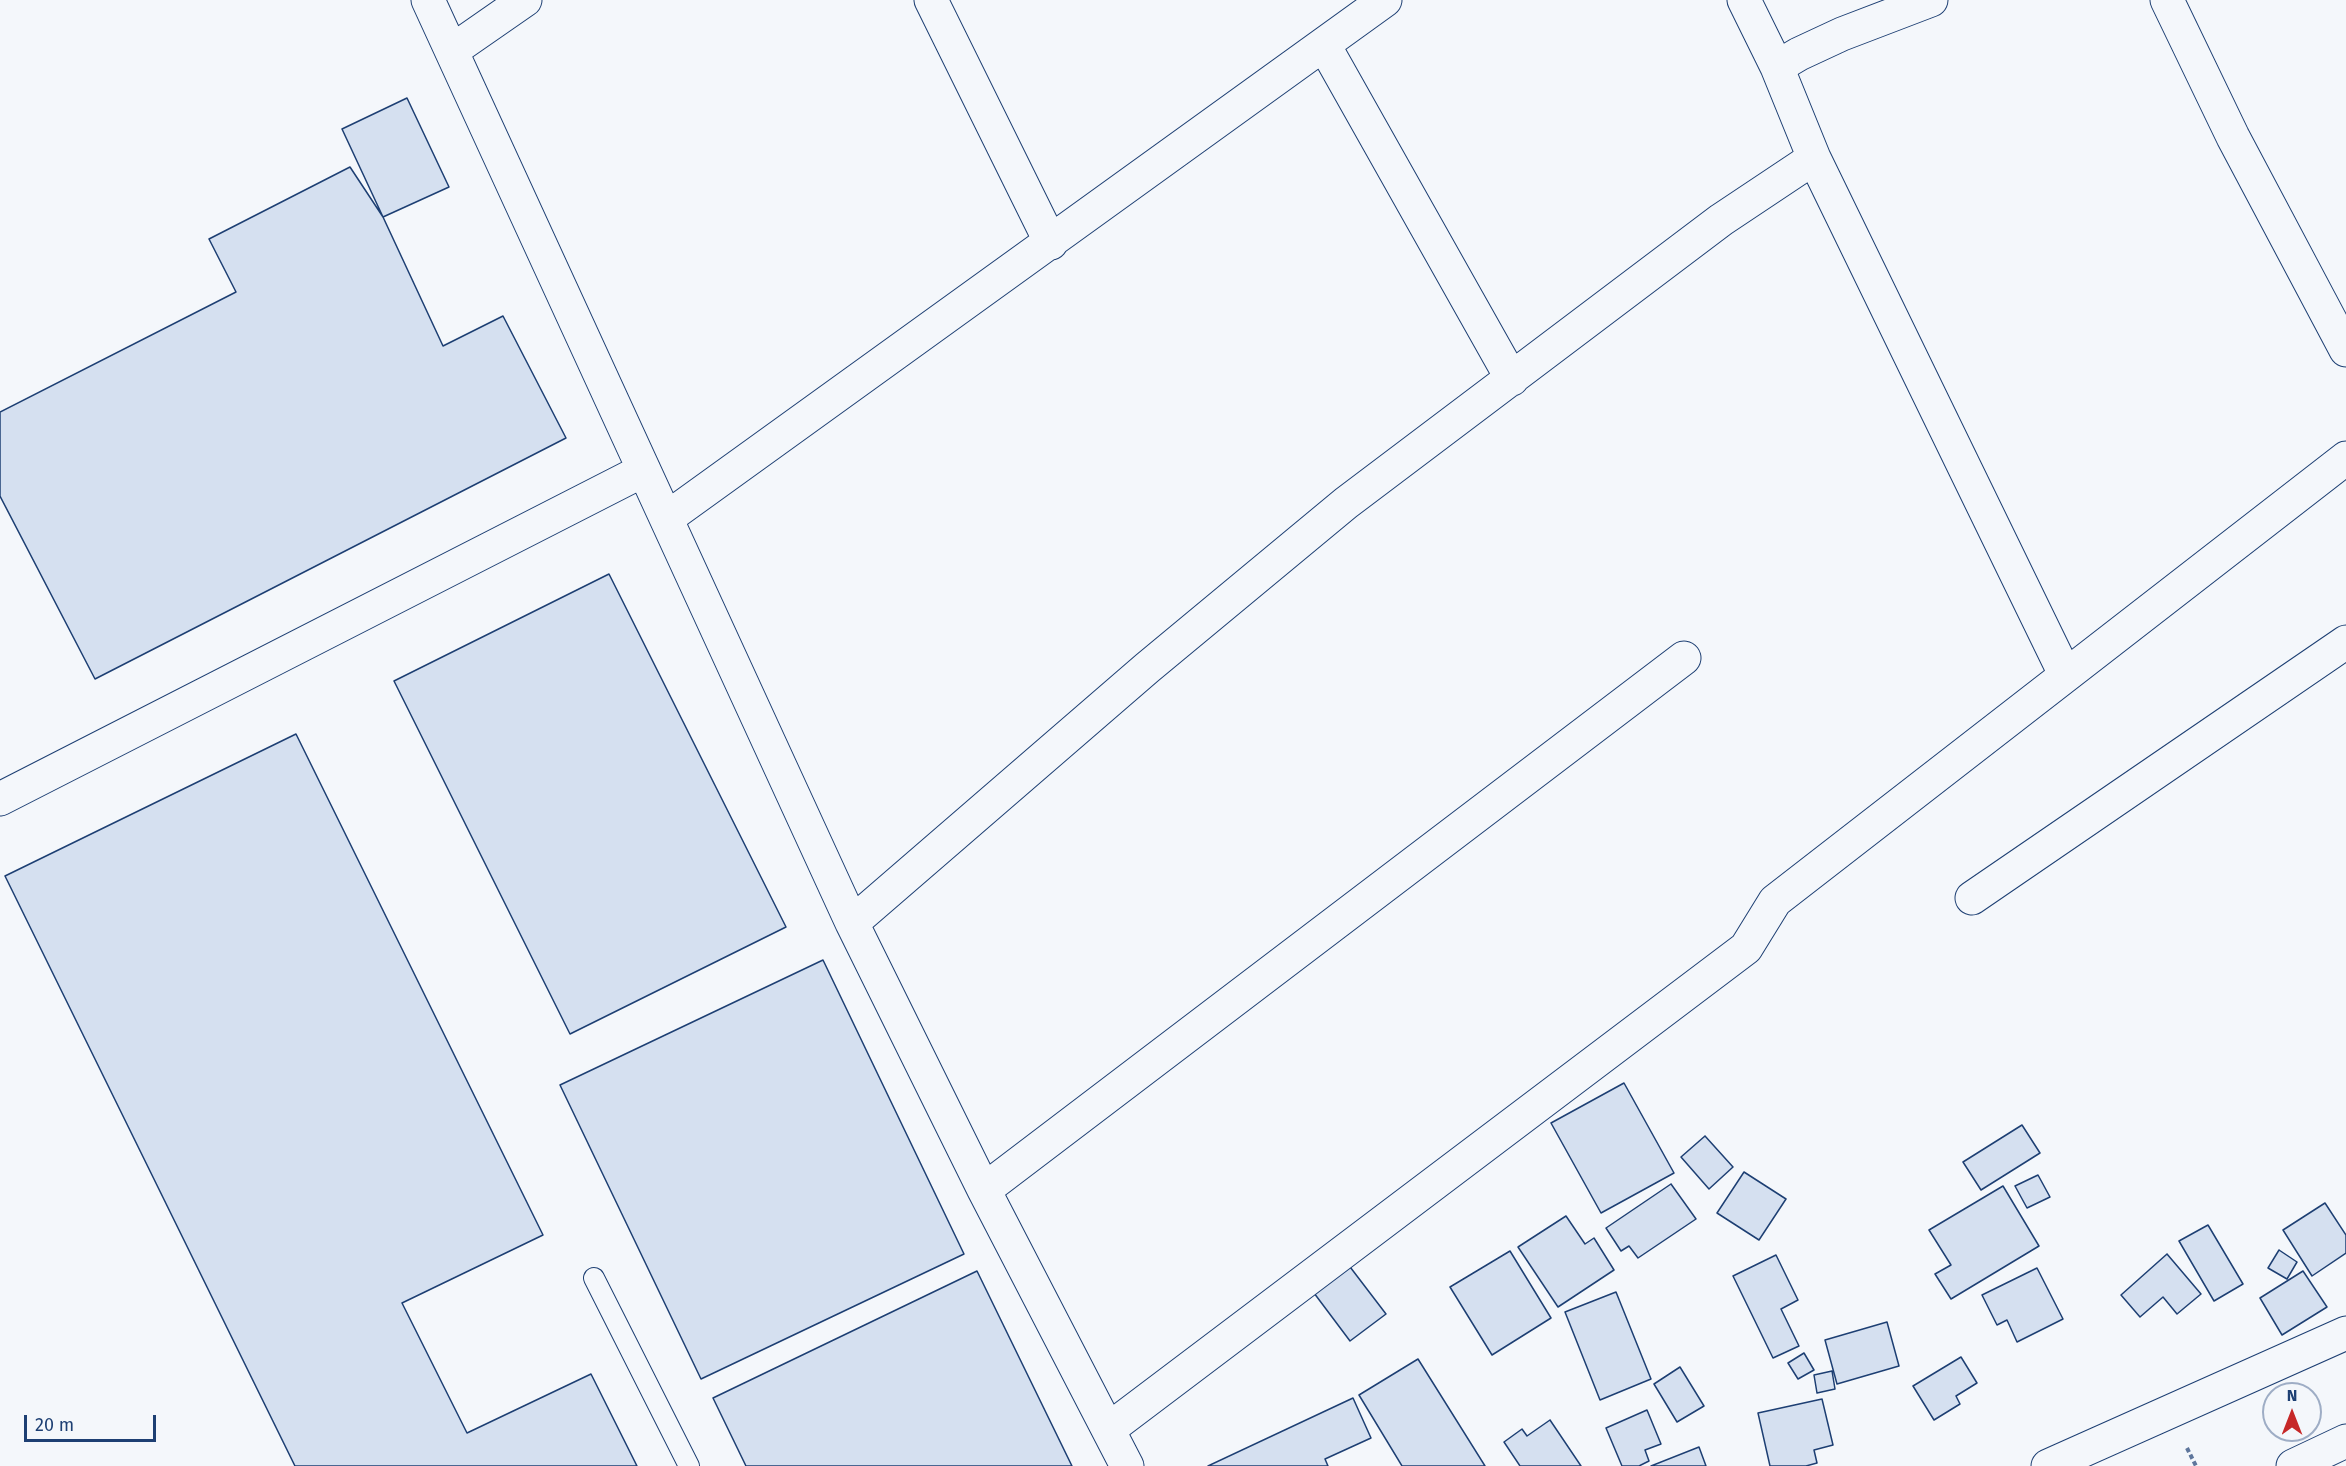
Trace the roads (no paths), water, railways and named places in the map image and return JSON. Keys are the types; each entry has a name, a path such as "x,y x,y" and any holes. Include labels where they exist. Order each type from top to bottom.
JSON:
{"main road":[{"path":"428,0 453,50 852,923 984,1190 1127,1466"},
{"path":"453,50 525,0"},
{"path":"931,0 1051,243"},
{"path":"667,518 1385,0"},
{"path":"1744,0 1777,67 1814,158 2065,674"},
{"path":"1777,67 1842,34 1931,0"},
{"path":"2168,0 2233,137 2346,350"},
{"path":"1324,45 1512,379"},
{"path":"852,923 1147,668 1346,503 1721,220 1814,158"},
{"path":"1109,1429 1746,948 1775,901 2346,458"},
{"path":"0,799 644,470"},
{"path":"1972,898 2346,642"},
{"path":"984,1190 1684,658"},
{"path":"2048,1466 2346,1333"},
{"path":"2293,1466 2346,1441"}],"lane":[{"path":"594,1278 689,1466"}]}
